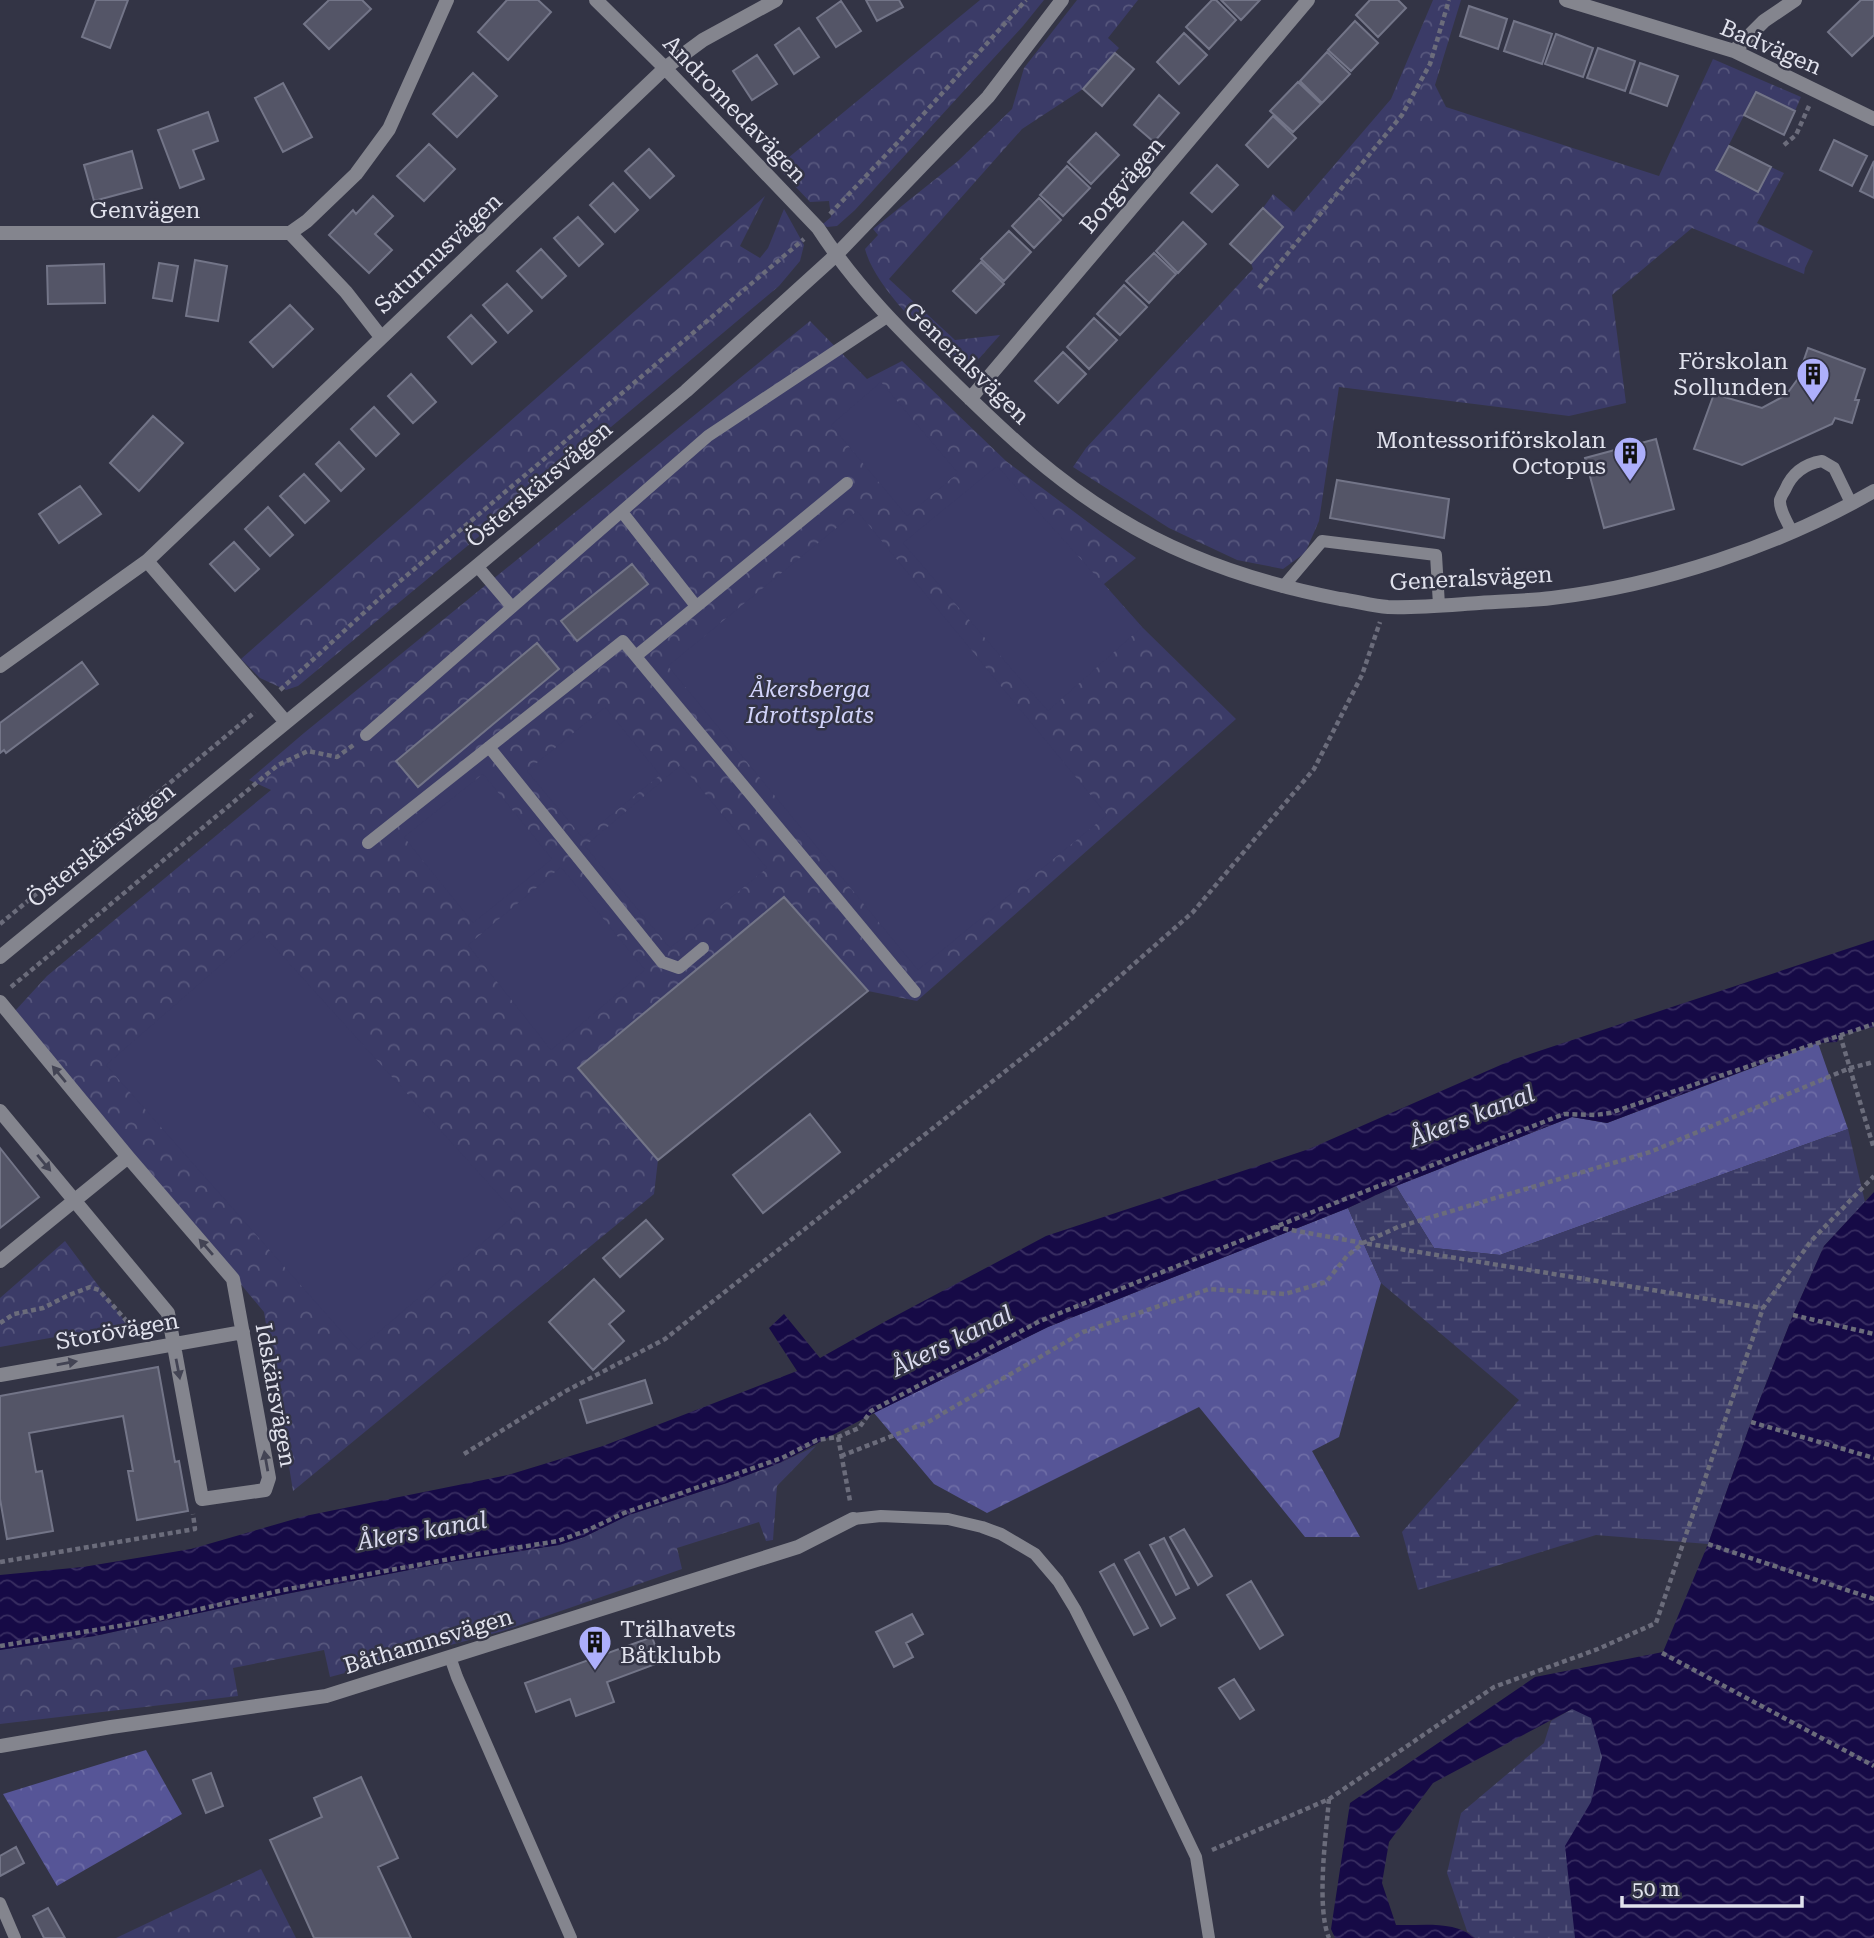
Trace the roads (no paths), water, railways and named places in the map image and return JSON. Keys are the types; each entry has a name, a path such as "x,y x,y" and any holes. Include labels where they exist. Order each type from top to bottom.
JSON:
{"street":[{"path":"381,337 346,292 290,233 307,222 356,174 389,129 447,0"},
{"name":"Andromedavägen","path":"596,0 818,228 835,255"},
{"name":"Saturnusvägen","path":"0,666 146,561 664,68 703,40 776,0"},
{"name":"Österskärsvägen","path":"0,957 686,391 835,255 988,97 1062,0"},
{"name":"Borgvägen","path":"970,399 1308,0"},
{"name":"Badvägen","path":"1566,0 1734,51 1874,119"},
{"path":"1734,51 1764,21 1795,0"},
{"name":"Genvägen","path":"0,233 290,233"},
{"name":"Generalsvägen","path":"835,255 887,317 970,399 1068,486 1119,519 1179,550 1241,574 1300,591 1386,607 1552,598 1632,585 1773,541 1874,491"},
{"path":"146,561 285,721"},
{"name":"Idskärsvägen","path":"0,1002 233,1279 269,1478 265,1490 202,1499 168,1313 0,1111"},
{"path":"0,1261 128,1157"},
{"name":"Storövägen","path":"0,1375 243,1332"},
{"name":"Båthamnsvägen","path":"0,1746 326,1696 798,1546 853,1519"}],"lane":[{"path":"366,735 708,436 887,317"},
{"path":"1792,531 1780,500 1789,479 1811,463 1822,461 1835,468 1851,503"},
{"path":"636,656 847,483"},
{"path":"622,512 696,606"},
{"path":"1283,586 1322,541 1436,555 1439,605"},
{"path":"477,566 512,607"},
{"path":"368,843 623,641 915,992"},
{"path":"489,747 662,962 679,968 703,948"},
{"path":"853,1519 881,1516 948,1519 982,1527 1035,1554 1058,1581 1121,1700 1196,1857 1209,1938"},
{"path":"450,1657 571,1938"},
{"path":"0,1903 15,1938"}],"water":[{"name":"Åkers kanal","path":"1874,940 1874,1027 1840,1035 1837,1042 1817,1043 1607,1123 1572,1117 1396,1186 1348,1208 1048,1327 782,1462 727,1483 629,1515 584,1537 559,1545 450,1562 286,1594 95,1636 0,1650 0,1575 83,1567 191,1549 305,1516 508,1475 603,1446 797,1371 769,1328 784,1314 820,1358 1046,1236 1309,1149 1512,1060"},
{"path":"1874,1192 1874,1938 1575,1938 1565,1846 1591,1802 1602,1757 1591,1718 1572,1709 1433,1783 1389,1842 1382,1883 1396,1925 1448,1926 1467,1932 1475,1938 1335,1938 1331,1929 1350,1803 1535,1677 1663,1652 1708,1544 1751,1422 1793,1315 1824,1246"}],"place":[{"name":"Förskolan Sollunden","path":"1813,404"},
{"name":"Montessoriförskolan Octopus","path":"1630,483"},
{"name":"Trälhavets Båtklubb","path":"595,1672"}],"park label":[{"name":"Åkersberga Idrottsplats","path":"810,702"}]}
